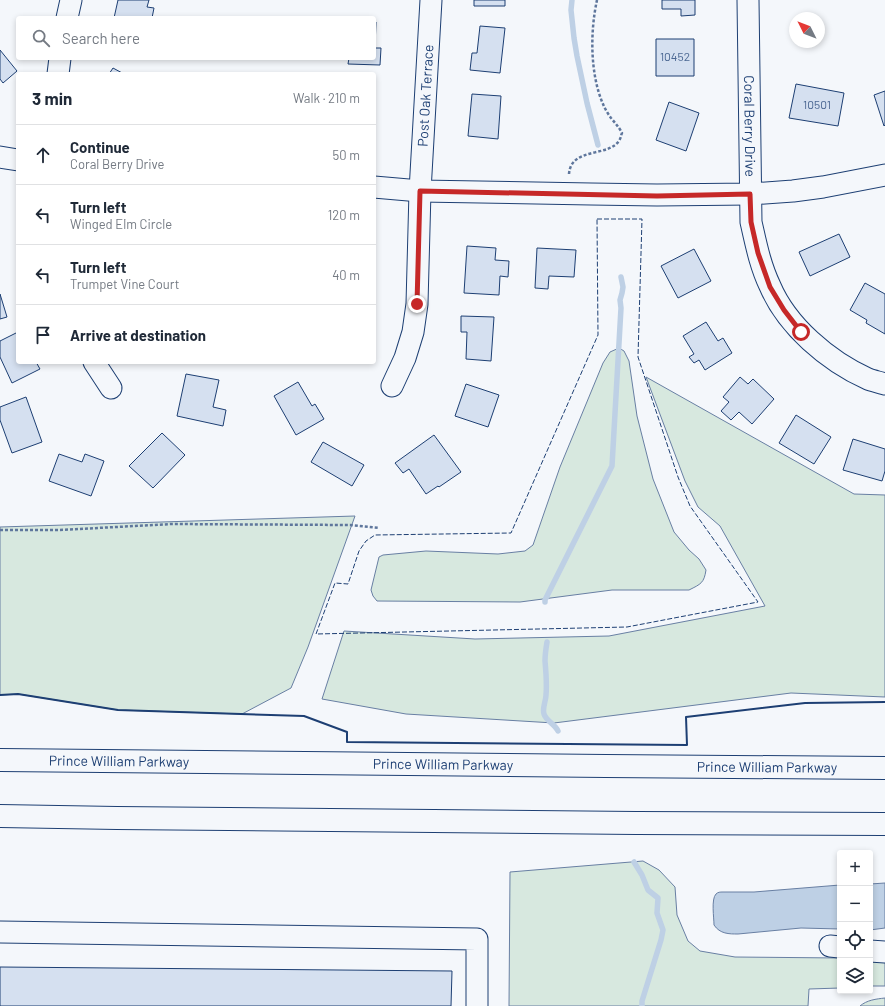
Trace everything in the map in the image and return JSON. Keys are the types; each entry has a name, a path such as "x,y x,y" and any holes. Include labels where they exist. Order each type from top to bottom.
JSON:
{"highway":[{"name":"Prince William Parkway","path":"0,760 613,767 885,768"},
{"path":"0,816 141,819 885,824"}],"street":[{"path":"67,16 71,0"},
{"name":"Post Oak Terrace","path":"392,386 413,332 417,304 420,191 431,0"},
{"name":"Coral Berry Drive","path":"748,0 751,222 758,253 770,287 784,310 801,332 823,351 847,368 868,379 885,384"},
{"path":"58,72 60,60"},
{"path":"0,157 16,160"},
{"path":"376,187 420,191 657,196 750,194 823,187 885,175"},
{"path":"95,364 111,388"},
{"path":"0,932 477,939 477,1006"},
{"path":"873,951 885,952"}],"path":[{"path":"591,194 568,177 570,165 583,156 605,150 614,145 620,140 622,133 602,103 595,76 592,53 592,36 597,0"},
{"path":"0,530 60,530 172,524 350,525 379,528"}],"shaded area":[{"path":"619,348 624,351 629,361 637,416 653,479 674,532 689,550 699,559 706,570 701,583 689,590 612,590 520,602 377,601 371,590 379,557 383,555 426,551 498,554 525,551 533,545 560,467 603,363 610,352"},
{"path":"646,377 854,494 885,495 885,697 791,693 554,723 406,714 322,699 344,631 475,639 609,636 765,606 720,526 698,507 685,481"},
{"path":"355,516 308,647 291,688 242,714 118,710 18,694 0,695 0,527"},
{"path":"643,861 659,870 675,887 677,915 688,941 700,951 735,957 837,958 837,988 809,989 808,1006 509,1006 510,872"},
{"path":"873,958 885,958 885,986 873,986"},
{"path":"885,998 885,1006 860,1006 875,999"}],"water":[{"path":"885,883 885,928 873,930 873,886 873,884"},
{"path":"837,885 837,929 801,928 728,934 716,928 714,925 713,909 714,896 718,892 754,892"}],"building":[{"path":"118,0 149,0 147,7 154,8 152,16 114,16"},
{"path":"474,0 505,0 505,6 474,6"},
{"path":"662,0 695,0 695,15 681,16 681,9 662,9"},
{"path":"480,26 505,28 500,73 470,70 472,53 477,53"},
{"path":"656,39 694,39 694,76 656,76"},
{"path":"376,48 381,48 380,65 348,64 349,60 376,60"},
{"path":"0,50 17,71 3,83 0,79"},
{"path":"113,68 120,72 110,72"},
{"path":"796,84 844,93 838,126 789,118"},
{"path":"885,91 885,125 884,126 874,95"},
{"path":"472,94 501,96 498,139 468,136"},
{"path":"669,102 699,113 686,151 656,140"},
{"path":"839,234 850,257 810,276 799,252"},
{"path":"467,246 496,248 495,260 509,261 508,277 500,276 499,295 464,293"},
{"path":"537,248 576,250 574,277 549,276 548,289 535,288"},
{"path":"694,249 711,281 678,298 661,266"},
{"path":"865,283 885,294 885,334 866,323 867,320 850,310"},
{"path":"0,294 7,317 0,319"},
{"path":"461,316 494,317 491,361 466,359 467,332 461,332"},
{"path":"706,322 718,341 723,338 732,353 705,370 699,360 694,363 689,357 694,354 683,336"},
{"path":"16,333 16,364 37,364 40,369 12,383 0,357 0,341"},
{"path":"186,374 219,380 213,407 226,410 223,426 177,416"},
{"path":"740,377 748,384 753,379 774,399 752,424 739,412 731,420 721,411 729,402 723,397"},
{"path":"298,382 312,406 315,404 324,419 296,435 274,396"},
{"path":"466,384 499,395 488,427 455,416"},
{"path":"26,397 42,442 12,453 0,420 0,407"},
{"path":"796,415 831,437 814,464 779,443"},
{"path":"162,433 185,455 153,488 129,466"},
{"path":"434,435 461,472 426,494 409,469 403,473 395,463"},
{"path":"853,439 885,449 885,471 882,481 843,470"},
{"path":"323,442 364,465 352,486 311,462"},
{"path":"59,454 82,462 85,454 104,461 91,496 49,481"},
{"path":"0,967 452,971 451,1006 0,1006"}],"waterway":[{"path":"572,0 571,10 577,56 598,145"},
{"path":"545,602 612,466 621,308 620,300 623,287 621,277"},
{"path":"547,642 545,661 546,697 544,712 547,719 558,731"},
{"path":"634,862 642,875 648,890 658,898 657,913 663,930 642,1001 642,1006"}],"fence":[{"path":"597,219 642,219 638,357 678,477 690,506 758,602 627,627 316,634 335,583 348,584 359,551 366,541 375,535 511,533 598,335 597,219"}],"wall":[{"path":"0,695 18,694 118,710 304,716 347,732 347,742 687,745 686,717 805,703 885,702"}],"route":[{"path":"417,304 420,191 657,196 750,194 751,222 758,253 770,287 784,310 801,332"}]}
